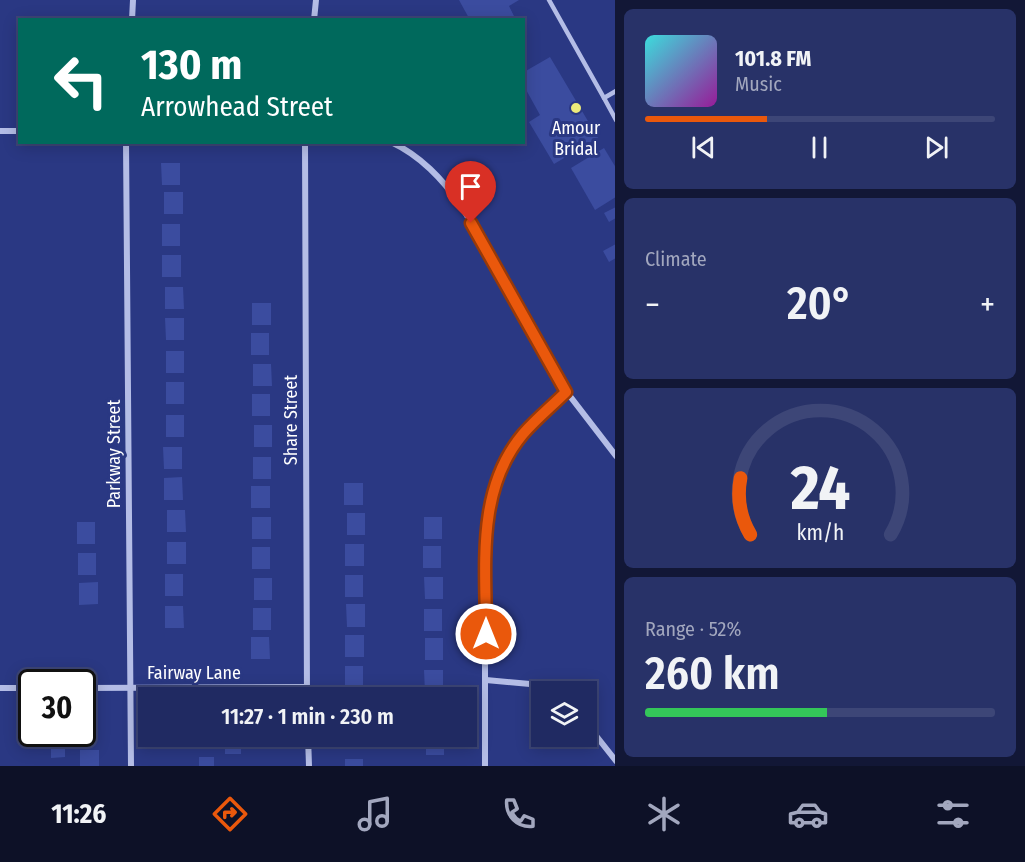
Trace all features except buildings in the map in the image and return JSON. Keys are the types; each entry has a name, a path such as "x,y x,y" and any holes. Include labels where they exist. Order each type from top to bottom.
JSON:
{"street":[{"path":"132,18 133,0"},
{"path":"314,18 316,0"},
{"path":"0,131 18,131"},
{"name":"Parkway Street","path":"126,144 131,766"},
{"name":"Share Street","path":"305,144 307,687"},
{"path":"394,144 431,168 461,205 566,392 615,456"},
{"path":"485,766 485,564 490,498 505,460 523,434 566,392"},
{"path":"486,680 531,684"},
{"path":"0,688 18,688"},
{"name":"Fairway Lane","path":"96,688 138,688"},
{"path":"597,737 615,761"},
{"path":"308,747 309,766"}],"lane":[{"path":"549,0 615,120"},
{"path":"604,98 615,91"}],"place":[{"name":"Amour Bridal","path":"576,108"}],"route":[{"path":"471,223 566,392 523,434 505,460 490,498 485,564 486,634"}]}
